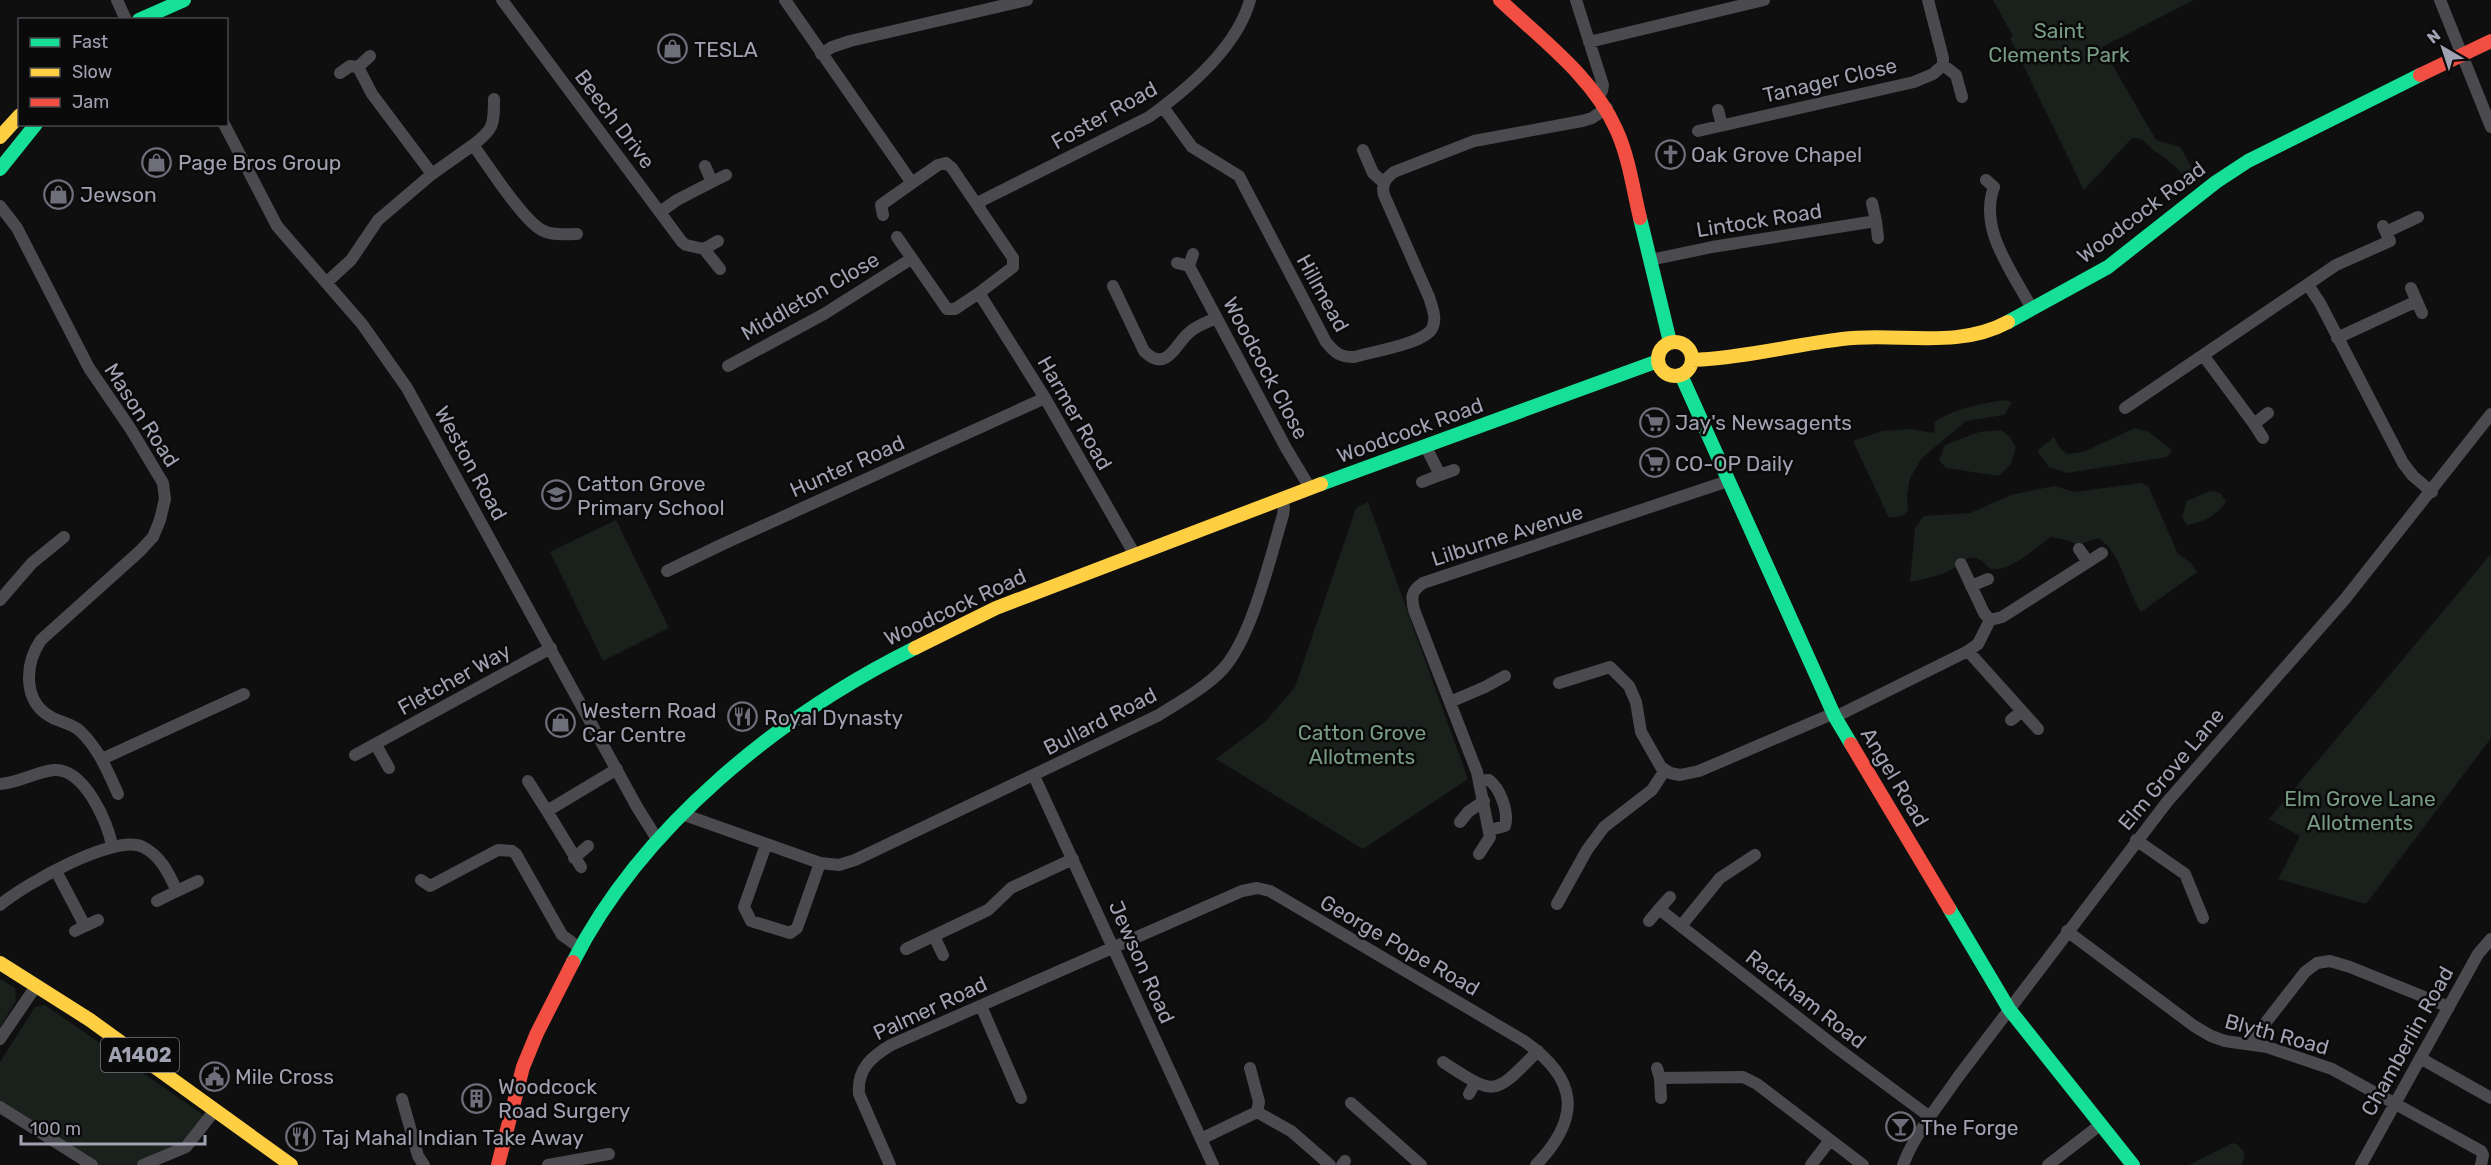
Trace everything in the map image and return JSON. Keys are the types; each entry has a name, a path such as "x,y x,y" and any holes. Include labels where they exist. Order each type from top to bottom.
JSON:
{"main road":[{"path":"1500,0 1607,108 1620,135 1670,342"},
{"path":"167,16 190,2"},
{"name":"Woodcock Road","path":"1692,360 1718,359 1865,337 1945,340 1971,336 2007,324 2108,267 2216,182 2248,161 2366,100 2462,57 2491,41"},
{"path":"0,139 18,117"},
{"path":"0,169 34,126"},
{"path":"1670,342 1681,343 1689,350 1692,360 1686,372 1680,375 1666,373 1658,361 1661,350 1670,342"},
{"name":"Woodcock Road","path":"498,1165 523,1066 580,948 619,888 657,839 682,813 712,784 784,727 885,663 996,608 1658,361"},
{"name":"Angel Road","path":"1680,375 1834,716 2009,1009 2133,1165"},
{"name":"A1402","path":"0,963 90,1020 291,1165"}],"street":[{"path":"117,0 125,18"},
{"name":"Beech Drive","path":"502,0 686,245 704,249 720,269"},
{"path":"785,0 912,183"},
{"path":"821,54 832,47 850,41 1027,0"},
{"name":"Foster Road","path":"980,210 979,202 1149,117 1163,107 1210,65 1226,46 1246,12 1250,0"},
{"path":"1576,0 1603,85 1602,91 1597,96"},
{"path":"1589,42 1764,0"},
{"path":"1928,0 1942,65 1956,75 1962,97"},
{"path":"2440,0 2491,127"},
{"path":"358,68 370,56"},
{"name":"Tanager Close","path":"1698,131 1914,82 1933,74 1942,65"},
{"path":"340,73 350,66 358,68 372,94 432,174"},
{"path":"327,282 351,260 378,220 432,174 489,132 494,123 494,99"},
{"name":"Hillmead","path":"1163,107 1192,147 1239,176 1326,342 1335,353 1344,357 1354,357 1423,337 1433,329 1435,315 1384,195 1384,183 1373,173 1363,150"},
{"path":"1384,183 1394,172 1474,141 1581,122 1607,108"},
{"path":"1718,110 1722,124"},
{"name":"Weston Road","path":"225,126 277,226 327,282 372,338 407,388 657,839"},
{"path":"0,139 14,152"},
{"path":"473,145 528,218 541,230 556,234 577,234"},
{"path":"883,215 881,205 938,165 946,163 952,168 1013,258 1013,267 955,309 947,309 897,237"},
{"path":"705,166 712,182"},
{"path":"660,212 677,200 726,175"},
{"path":"1995,185 1989,201 1993,228 2000,251 2032,309"},
{"path":"1872,203 1878,238"},
{"name":"Mason Road","path":"0,206 17,228 88,368 130,428 163,483 165,499 153,537 135,556 41,640 32,653 28,670 30,689 37,703 48,716 77,729 90,741 102,759 118,794"},
{"path":"2125,408 2336,265 2390,241 2384,229 2418,217"},
{"name":"Lintock Road","path":"1650,260 1712,247 1876,221"},
{"path":"704,249 718,241"},
{"name":"Middleton Close","path":"728,366 824,314 911,259"},
{"name":"Woodcock Close","path":"1186,261 1310,489"},
{"path":"2308,285 2320,303 2403,463 2418,481 2432,492"},
{"path":"1113,286 1144,351 1153,358 1161,360 1170,355 1189,331 1216,318"},
{"path":"2337,338 2419,307 2411,288"},
{"name":"Harmer Road","path":"979,293 1045,398 1135,555"},
{"path":"2203,355 2263,438"},
{"name":"Hunter Road","path":"667,571 1045,398"},
{"path":"2254,424 2268,413"},
{"name":"Elm Grove Lane","path":"1903,1165 1930,1117 2136,840 2238,719 2345,599 2432,492 2491,414"},
{"path":"1426,447 1440,475"},
{"path":"1422,482 1454,470"},
{"name":"Lilburne Avenue","path":"1490,830 1479,781 1414,610 1411,597 1416,588 1422,583 1728,481"},
{"name":"Bullard Road","path":"682,813 820,863 839,865 855,860 1159,715 1197,691 1223,669 1241,644 1283,514 1284,507 1281,500"},
{"path":"0,600 32,563 64,537"},
{"path":"2079,549 2088,562"},
{"path":"1559,683 1610,667 1629,686 1636,702 1641,732 1653,755 1665,770 1680,775 1699,771 1834,716 1968,651 1978,644 1990,620 2002,617 2102,553"},
{"path":"1961,564 1986,618 1990,620"},
{"path":"1971,586 1988,579"},
{"name":"Fletcher Way","path":"355,755 551,648"},
{"path":"1968,651 2038,729"},
{"path":"1450,702 1505,676"},
{"path":"102,759 244,694"},
{"path":"2011,720 2022,711"},
{"path":"376,745 389,768"},
{"path":"547,811 617,769"},
{"path":"0,783 10,783 40,772 57,770 73,777 85,788 104,817 112,846"},
{"path":"1557,904 1587,850 1604,827 1652,790 1665,770"},
{"name":"Jewson Road","path":"1034,776 1213,1165"},
{"path":"1479,781 1489,780 1497,786 1507,821 1505,826 1490,830 1490,837 1479,854"},
{"path":"528,781 578,862 588,846"},
{"path":"1460,822 1468,812 1484,801"},
{"path":"2136,840 2185,874 2203,918"},
{"path":"0,905 15,892 112,846 136,845 154,855 165,867 177,891"},
{"path":"766,845 744,907 751,921 781,932 789,933 797,928 820,863"},
{"path":"427,888 498,850 512,851 516,854 562,935 580,948"},
{"path":"1681,926 1720,878 1755,855"},
{"path":"906,949 988,910 1011,888 1073,859"},
{"path":"56,871 80,929 98,920"},
{"path":"157,901 198,881"},
{"name":"George Pope Road","path":"1114,947 1242,891 1257,888 1270,891 1538,1051 1553,1063 1566,1088 1568,1113 1554,1146 1536,1165"},
{"path":"1649,921 1670,897"},
{"name":"Rackham Road","path":"1659,909 1930,1117"},
{"name":"Blyth Road","path":"2067,931 2194,1026 2211,1036 2294,1055 2332,1069 2481,1150 2483,1155 2481,1165"},
{"path":"934,936 943,955"},
{"name":"Chamberlin Road","path":"2361,1165 2478,954 2491,939"},
{"name":"Palmer Road","path":"890,1165 859,1094 858,1083 863,1067 875,1054 1114,947"},
{"path":"2249,1044 2304,972 2317,963 2330,961 2350,967 2449,1007"},
{"path":"0,1039 36,986"},
{"path":"981,1006 1021,1098"},
{"path":"1443,1062 1472,1089 1491,1089 1500,1087 1538,1051"},
{"path":"2420,1058 2491,1098"},
{"path":"1201,1139 1257,1112 1259,1102 1250,1068"},
{"path":"1661,1098 1658,1073 1743,1077 1757,1084 1863,1165"},
{"path":"402,1099 418,1156 424,1165"},
{"path":"1351,1103 1421,1165"},
{"path":"0,1107 92,1165"},
{"path":"142,1165 186,1147 215,1110"},
{"path":"1257,1112 1291,1131 1330,1165"},
{"path":"2049,1165 2100,1125"},
{"path":"1811,1165 1830,1140"},
{"path":"548,1165 609,1154"}],"green space":[{"name":"Saint Clements Park","path":"1993,0 2194,0 2102,47 2156,140 2180,147 2200,181 2193,186 2173,164 2144,141 2132,138 2084,190 2010,38 2013,36"},
{"path":"2004,400 2012,402 2004,415 1966,421 1922,458 1910,478 1907,495 1908,510 1904,515 1889,518 1853,441 1882,431 1909,429 1935,433 1934,422 1950,413"},
{"path":"2135,428 2149,432 2172,450 2167,457 2067,473 2049,467 2037,451 2054,437 2060,448 2067,454 2083,452"},
{"path":"2001,430 2008,435 2016,447 2011,464 1999,476 1946,468 1939,460 1945,445 1979,432"},
{"path":"2141,483 2148,486 2178,554 2191,563 2197,572 2141,612 2113,553 2098,538 2078,545 2051,537 2006,567 1990,569 1978,559 1969,558 1943,574 1910,582 1915,528 1924,516 1970,513 2011,495 2054,486 2075,492"},
{"path":"2210,491 2220,493 2226,501 2223,506 2210,517 2187,525 2182,517 2187,501"},
{"name":"Catton Grove Allotments","path":"1368,502 1468,779 1363,849 1216,759 1266,721 1295,687 1356,508"},
{"path":"616,520 669,628 603,661 550,552"},
{"name":"Elm Grove Lane Allotments","path":"2491,554 2491,738 2366,904 2278,879 2300,836 2269,819"},
{"path":"0,979 15,988 16,1001 0,1027"},
{"path":"45,1005 202,1114 202,1121 177,1149 134,1165 99,1165 0,1102 0,1062 35,1007"},
{"path":"2233,1143 2238,1145 2245,1154 2242,1165 2189,1165"}],"traffic: fast":[{"path":"144,18 184,0"},
{"path":"2008,322 2108,267 2216,182 2248,161 2420,75"},
{"path":"0,169 34,126"},
{"path":"1640,218 1670,342"},
{"path":"1321,484 1658,361"},
{"path":"1681,375 1835,717 1851,744"},
{"path":"573,962 602,912 637,865 676,821 719,779 814,706 864,675 915,648"},
{"path":"1949,908 2009,1009 2133,1165"}],"traffic: slow":[{"path":"0,137 18,117"},
{"path":"1692,360 1730,357 1863,337 1947,338 1988,330 2008,322"},
{"path":"1675,342 1687,347 1692,359 1687,371 1675,376 1663,371 1658,359 1663,347 1675,342"},
{"path":"915,648 996,608 1321,484"},
{"path":"0,963 90,1020 291,1165"}],"traffic: jam":[{"path":"1500,0 1565,60 1594,92 1606,110 1624,151 1640,218"},
{"path":"2420,75 2491,41"},
{"path":"1851,744 1949,908"},
{"path":"498,1165 523,1067 537,1033 573,962"}],"place":[{"name":"TESLA","path":"673,49"},
{"name":"Oak Grove Chapel","path":"1670,154"},
{"name":"Page Bros Group","path":"157,162"},
{"name":"Jewson","path":"59,194"},
{"name":"Jay's Newsagents","path":"1654,422"},
{"name":"CO-OP Daily","path":"1654,463"},
{"name":"Catton Grove Primary School","path":"556,495"},
{"name":"Royal Dynasty","path":"743,717"},
{"name":"Western Road Car Centre","path":"561,722"},
{"name":"Mile Cross","path":"214,1076"},
{"name":"Woodcock Road Surgery","path":"477,1098"},
{"name":"The Forge","path":"1900,1127"},
{"name":"Taj Mahal Indian Take Away","path":"301,1137"}]}
